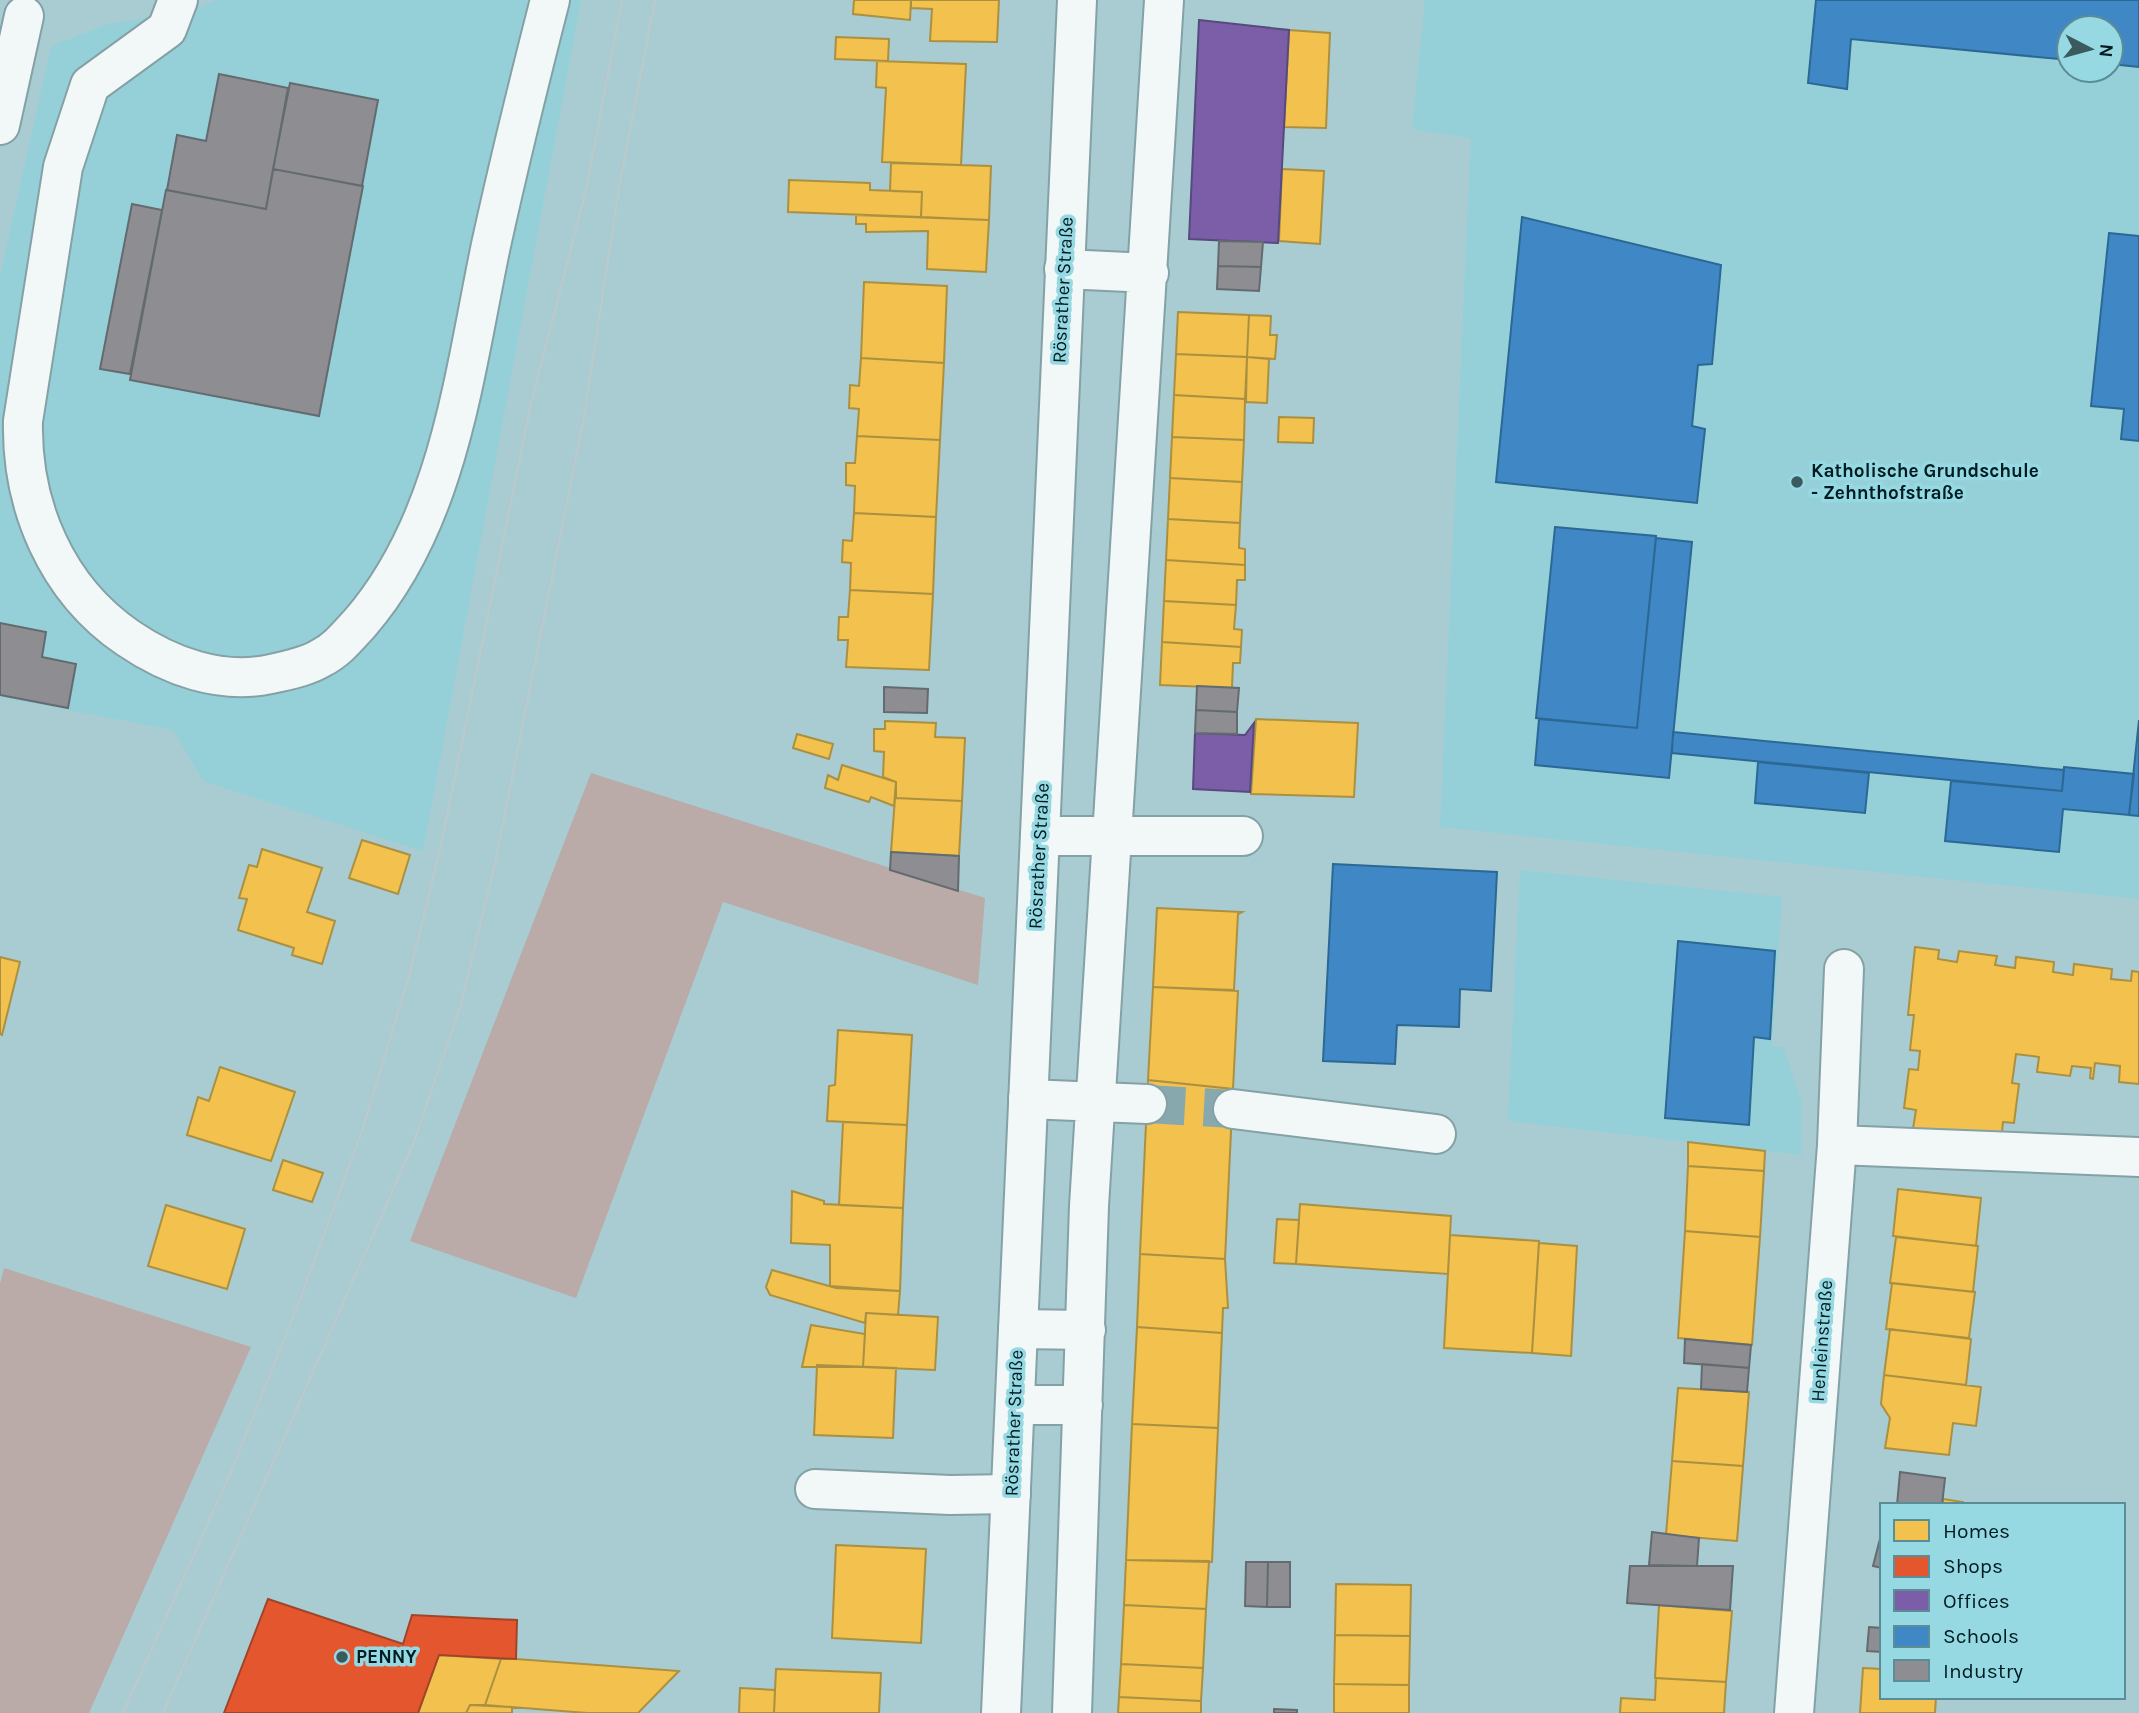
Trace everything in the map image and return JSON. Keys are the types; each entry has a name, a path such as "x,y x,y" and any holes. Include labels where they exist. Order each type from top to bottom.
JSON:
{"main road":[{"path":"178,0 167,29 90,85 62,167 23,421 22,458 29,495 42,532 61,568 86,600 119,632 157,658 201,672 259,677 293,669 321,658 341,644 385,590 417,535 451,432 510,158 550,0"},
{"name":"Rösrather Straße","path":"1001,1713 1077,0"},
{"path":"1072,1713 1095,1101 1149,273 1164,0"},
{"path":"0,125 24,16"},
{"path":"1064,270 1149,273"},
{"path":"1040,836 1243,836"},
{"name":"Henleinstraße","path":"1794,1713 1837,1145 1844,970"},
{"path":"1028,1099 1147,1104"},
{"path":"1233,1109 1436,1134"},
{"path":"1837,1145 2139,1157"},
{"path":"1018,1329 1086,1330"},
{"path":"1015,1405 1083,1405"},
{"path":"815,1489 950,1495 1012,1494"}],"shaded area":[{"path":"216,0 581,0 423,851 203,781 173,730 0,697 0,277 51,46 108,24 147,18 150,29"},
{"name":"Katholische Grundschule - Zehnthofstraße","path":"1425,0 2139,0 2139,899 1440,827 1471,138 1412,129"},
{"path":"591,773 985,898 978,985 723,902 576,1298 410,1241"},
{"path":"1520,870 1782,897 1772,1046 1783,1047 1801,1099 1802,1155 1508,1121"},
{"path":"4,1268 251,1347 89,1713 0,1713 0,1284"}],"building: Homes":[{"path":"854,0 911,0 910,20 853,14"},
{"path":"911,0 999,0 997,42 930,41 932,9 911,8"},
{"path":"1289,30 1330,33 1326,128 1284,127"},
{"path":"836,37 889,39 888,61 835,59"},
{"path":"877,61 966,64 961,165 882,162 886,88 876,87"},
{"path":"891,163 991,166 989,220 921,217 922,192 890,191"},
{"path":"1282,169 1324,171 1320,244 1279,241"},
{"path":"789,180 870,183 870,190 922,192 921,217 788,212"},
{"path":"856,215 989,220 986,272 927,269 928,231 866,232 866,224 856,224"},
{"path":"864,282 947,286 944,363 861,358"},
{"path":"1178,312 1249,315 1247,357 1176,354"},
{"path":"1249,315 1271,316 1270,335 1277,335 1275,359 1247,357"},
{"path":"1176,354 1247,357 1245,399 1174,395"},
{"path":"1247,357 1269,359 1267,403 1246,402"},
{"path":"861,358 944,363 940,440 857,436 859,409 849,408 850,385 859,386"},
{"path":"1174,395 1245,399 1244,440 1172,437"},
{"path":"1279,417 1314,418 1313,443 1278,442"},
{"path":"857,436 940,440 936,517 854,513 855,486 846,485 846,463 855,463"},
{"path":"1172,437 1244,440 1242,482 1170,478"},
{"path":"1170,478 1242,482 1240,523 1168,519"},
{"path":"854,513 936,517 933,594 850,590 851,563 842,562 843,540 852,541"},
{"path":"1168,519 1240,523 1239,548 1245,549 1245,565 1166,560"},
{"path":"1166,560 1245,565 1245,580 1237,580 1236,605 1164,601"},
{"path":"850,590 933,594 929,670 846,667 848,640 838,640 839,617 848,617"},
{"path":"1164,601 1236,605 1234,629 1242,630 1241,647 1162,642"},
{"path":"1162,642 1241,647 1240,663 1233,663 1232,688 1160,685"},
{"path":"1256,719 1358,723 1354,797 1251,794"},
{"path":"885,721 936,723 935,737 965,738 962,801 896,798 896,782 883,777 884,752 874,751 874,729 885,729"},
{"path":"797,734 833,744 829,759 793,748"},
{"path":"842,765 896,782 894,806 871,797 869,802 825,788 828,775 838,780"},
{"path":"895,798 962,801 959,856 891,852"},
{"path":"362,840 410,855 398,894 349,878"},
{"path":"262,849 322,868 307,912 335,921 322,964 292,955 294,948 238,930 247,899 239,898 249,865 257,867"},
{"path":"1157,908 1242,912 1238,914 1234,990 1153,987"},
{"path":"1915,947 1939,950 1938,959 1957,962 1959,951 1997,956 1995,965 2015,968 2016,957 2054,962 2053,972 2073,975 2074,964 2112,969 2111,979 2131,981 2132,971 2139,972 2139,1084 2119,1082 2120,1066 2095,1063 2093,1079 2090,1078 2091,1068 2072,1066 2070,1076 2037,1072 2039,1057 2016,1054 2012,1083 2019,1084 2014,1123 2003,1122 2001,1141 1902,1133 1902,1128 1913,1129 1916,1110 1904,1108 1909,1069 1918,1070 1920,1051 1910,1050 1914,1015 1908,1015"},
{"path":"0,957 20,962 2,1035 0,1034"},
{"path":"1153,987 1238,991 1233,1089 1148,1080"},
{"path":"838,1030 912,1035 907,1125 827,1121 829,1086 835,1085"},
{"path":"220,1067 295,1092 271,1161 187,1135 198,1097 209,1101"},
{"path":"1148,1080 1233,1089 1225,1259 1140,1254"},
{"path":"843,1122 907,1125 903,1208 839,1205"},
{"path":"1688,1142 1765,1151 1764,1171 1688,1166"},
{"path":"283,1160 323,1173 312,1202 273,1190"},
{"path":"1688,1166 1764,1171 1760,1237 1685,1231"},
{"path":"1898,1189 1981,1198 1976,1246 1893,1236"},
{"path":"792,1191 824,1201 824,1204 903,1208 900,1291 830,1286 830,1245 791,1243"},
{"path":"1300,1204 1451,1216 1448,1274 1296,1264"},
{"path":"166,1205 245,1229 227,1289 148,1266"},
{"path":"1277,1219 1299,1220 1296,1264 1274,1263"},
{"path":"1685,1231 1760,1237 1752,1345 1678,1338"},
{"path":"1450,1235 1539,1241 1532,1353 1444,1348"},
{"path":"1896,1237 1978,1246 1973,1292 1890,1283"},
{"path":"1539,1243 1577,1246 1571,1356 1532,1353"},
{"path":"1140,1254 1225,1259 1228,1308 1223,1308 1222,1333 1137,1327"},
{"path":"772,1270 836,1288 900,1291 898,1315 866,1313 865,1323 770,1295 766,1287"},
{"path":"1892,1283 1975,1292 1969,1338 1886,1329"},
{"path":"866,1313 938,1317 935,1370 863,1367"},
{"path":"811,1325 865,1334 863,1367 802,1367"},
{"path":"1137,1327 1222,1333 1218,1428 1132,1424"},
{"path":"1890,1329 1971,1339 1966,1385 1884,1375"},
{"path":"817,1365 896,1368 893,1438 814,1435"},
{"path":"1884,1375 1981,1387 1976,1426 1953,1423 1949,1455 1885,1448 1890,1418 1881,1404"},
{"path":"1678,1388 1749,1392 1743,1466 1672,1461"},
{"path":"1132,1424 1218,1428 1212,1562 1126,1560"},
{"path":"1672,1461 1743,1466 1737,1541 1666,1535"},
{"path":"1943,1499 1963,1502 1963,1503 1942,1503"},
{"path":"836,1545 926,1549 921,1643 832,1638"},
{"path":"1126,1560 1209,1561 1206,1609 1124,1605"},
{"path":"1336,1584 1411,1585 1410,1636 1335,1635"},
{"path":"1124,1605 1206,1609 1203,1668 1121,1664"},
{"path":"1659,1605 1732,1611 1726,1682 1655,1678"},
{"path":"1335,1635 1410,1636 1409,1685 1334,1684"},
{"path":"439,1655 501,1659 485,1705 470,1705 466,1713 418,1713"},
{"path":"501,1659 679,1671 638,1713 587,1713 485,1705"},
{"path":"1121,1664 1203,1668 1201,1701 1119,1697"},
{"path":"1863,1668 1880,1669 1880,1699 1936,1699 1935,1713 1860,1713"},
{"path":"776,1669 881,1673 879,1713 774,1713"},
{"path":"1656,1678 1726,1682 1724,1713 1620,1713 1621,1698 1655,1700"},
{"path":"1334,1684 1409,1685 1409,1713 1334,1713"},
{"path":"740,1688 775,1690 774,1713 739,1713"},
{"path":"1119,1697 1201,1701 1201,1713 1118,1713"},
{"path":"470,1705 512,1707 512,1713 466,1713"}],"building: Shops":[{"name":"PENNY","path":"268,1599 403,1644 412,1615 517,1620 516,1659 439,1655 418,1713 224,1713"}],"building: Offices":[{"path":"1199,20 1289,30 1278,243 1189,239"},
{"path":"1254,723 1250,792 1193,789 1195,733 1245,735"}],"building: Schools":[{"path":"1816,0 2139,0 2139,67 2125,66 2125,14 2055,14 2055,59 1851,39 1847,89 1808,83"},
{"path":"1522,217 1721,265 1712,364 1698,365 1692,426 1705,429 1697,503 1496,482"},
{"path":"2109,233 2139,236 2139,441 2121,439 2124,409 2091,406"},
{"path":"1555,527 1656,536 1637,728 1536,718"},
{"path":"1656,538 1692,542 1669,778 1535,765 1539,719 1637,728"},
{"path":"2139,720 2139,816 2129,815"},
{"path":"1673,732 2064,770 2062,791 1672,753"},
{"path":"1758,762 1869,773 1865,813 1755,803"},
{"path":"2064,767 2134,774 2129,815 2063,809 2059,852 1945,841 1951,781 2062,791"},
{"path":"1333,864 1497,872 1491,991 1460,989 1459,1027 1397,1025 1395,1064 1323,1061"},
{"path":"1678,941 1775,951 1770,1039 1754,1037 1749,1125 1665,1118"}],"building: Industry":[{"path":"219,74 288,88 266,209 167,190 177,135 206,141"},
{"path":"290,83 378,100 362,186 273,169"},
{"path":"273,169 363,186 319,416 130,380 166,190 266,209"},
{"path":"132,204 162,210 130,374 100,369"},
{"path":"1219,241 1263,242 1261,267 1218,266"},
{"path":"1218,266 1261,267 1259,291 1217,289"},
{"path":"0,623 46,632 42,657 76,664 68,708 0,695"},
{"path":"1197,686 1239,688 1237,712 1196,710"},
{"path":"884,687 928,689 927,713 884,712"},
{"path":"1196,710 1237,712 1237,734 1195,733"},
{"path":"891,852 959,856 958,891 890,870"},
{"path":"1685,1339 1751,1345 1749,1368 1684,1363"},
{"path":"1702,1364 1749,1368 1747,1392 1701,1389"},
{"path":"1900,1472 1945,1478 1942,1503 1897,1503"},
{"path":"1652,1532 1699,1538 1697,1566 1649,1565"},
{"path":"1880,1539 1880,1568 1873,1566"},
{"path":"1246,1562 1268,1562 1267,1607 1245,1606"},
{"path":"1268,1562 1290,1562 1290,1607 1267,1607"},
{"path":"1630,1566 1733,1566 1730,1610 1627,1603"},
{"path":"1869,1627 1880,1628 1880,1652 1867,1651"},
{"path":"1274,1709 1297,1710 1297,1713 1274,1713"}],"tunnel":[{"path":"1147,1104 1233,1109"}],"tram line":[{"path":"123,1713 230,1474 298,1305 363,1128 409,976 440,850 531,404 586,190 622,0"},
{"path":"163,1713 414,1142 460,1007 495,864 584,417 619,188 655,0"}],"place":[{"name":"Katholische Grundschule - Zehnthofstraße","path":"1797,482"},
{"name":"PENNY","path":"342,1657"}]}
